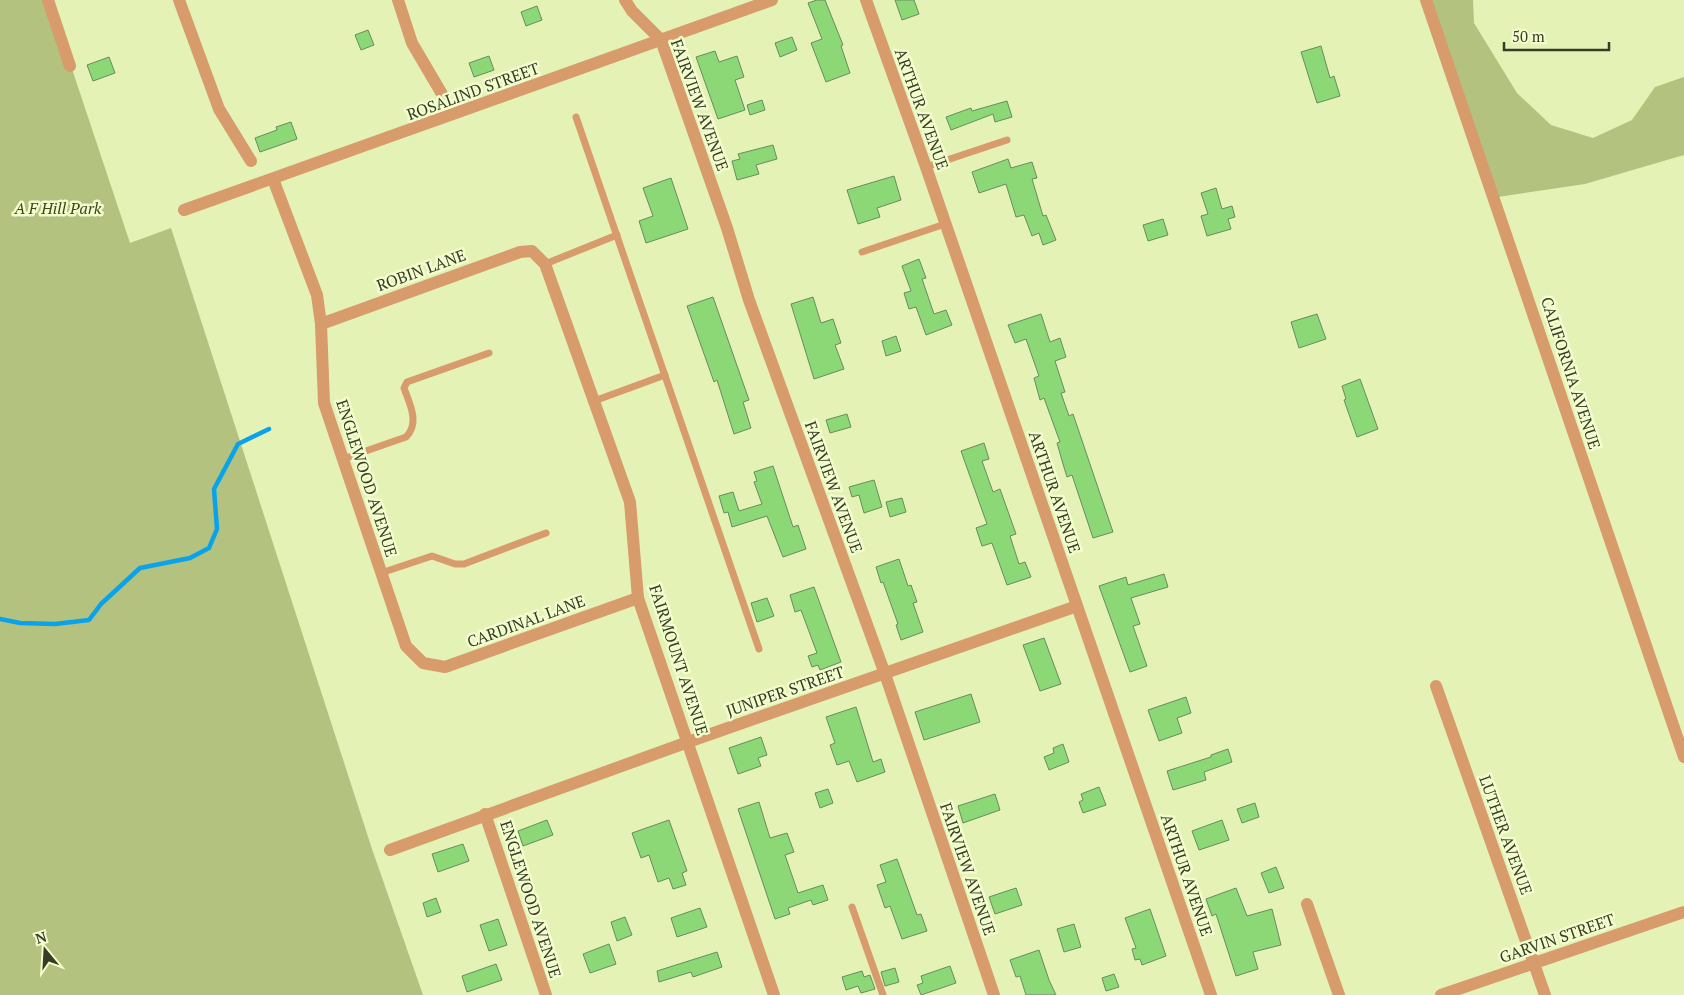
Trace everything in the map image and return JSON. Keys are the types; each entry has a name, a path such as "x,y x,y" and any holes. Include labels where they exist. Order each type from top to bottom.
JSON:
{"street":[{"path":"48,0 70,66"},
{"path":"179,0 219,109 251,161"},
{"path":"398,0 412,43 442,94"},
{"name":"FAIRVIEW AVENUE","path":"626,0 632,11 661,40 727,228 749,300 884,674 994,995"},
{"name":"ROSALIND STREET","path":"184,210 772,0"},
{"name":"ARTHUR AVENUE","path":"866,0 946,224 1211,995"},
{"name":"CALIFORNIA AVENUE","path":"1426,0 1684,757"},
{"name":"ENGLEWOOD AVENUE","path":"273,179 317,294 321,324 324,403 406,646 423,663"},
{"name":"ROBIN LANE","path":"321,324 520,252 532,251"},
{"name":"FAIRMOUNT AVENUE","path":"532,251 545,264 630,502 638,598 774,995"},
{"name":"CARDINAL LANE","path":"423,663 445,667 638,598"},
{"name":"JUNIPER STREET","path":"390,850 485,814 1077,606"},
{"name":"LUTHER AVENUE","path":"1436,686 1545,995"},
{"name":"ENGLEWOOD AVENUE","path":"485,814 546,995"},
{"path":"1307,904 1339,995"},
{"name":"GARVIN STREET","path":"1441,995 1684,912"}],"lane":[{"path":"576,117 759,649"},
{"path":"926,167 1007,140"},
{"path":"862,252 946,224"},
{"path":"545,264 617,235"},
{"path":"343,459 406,437 412,431 414,422 404,388 407,382 489,353"},
{"path":"594,401 665,375"},
{"path":"381,572 432,556 455,564 464,564 546,533"},
{"path":"852,907 883,995"}],"green space":[{"name":"A F Hill Park","path":"0,0 49,0 130,243 171,228 372,849 423,995 0,995"},
{"path":"1431,0 1473,0 1474,23 1517,93 1551,125 1593,138 1632,120 1655,87 1684,77 1684,155 1585,184 1498,197"}],"building":[{"path":"825,0 843,45 841,46 850,73 826,82 811,43 822,39 808,3"},
{"path":"895,0 914,0 919,14 902,20"},
{"path":"537,6 542,20 526,26 521,12"},
{"path":"368,30 374,45 361,50 355,35"},
{"path":"792,37 797,50 780,57 775,43"},
{"path":"1321,46 1330,78 1334,76 1340,96 1317,103 1301,52"},
{"path":"715,51 719,62 737,56 744,77 735,80 745,110 718,119 696,57"},
{"path":"489,56 494,70 474,77 469,63"},
{"path":"109,57 115,73 93,81 87,65"},
{"path":"762,100 765,110 750,115 747,105"},
{"path":"1007,101 1012,117 995,122 993,114 951,130 946,117 971,108 972,111"},
{"path":"291,122 297,139 260,152 255,138 277,130 276,127"},
{"path":"773,145 777,159 756,165 759,174 737,180 732,161 740,159 738,154"},
{"path":"1008,159 1011,168 1032,162 1037,178 1032,179 1043,216 1046,215 1056,240 1043,245 1039,233 1032,236 1024,215 1016,217 1006,184 979,193 972,172"},
{"path":"894,176 901,200 877,208 880,217 858,224 847,190"},
{"path":"671,178 688,229 646,243 639,221 653,216 643,188"},
{"path":"1216,188 1222,209 1232,206 1235,217 1228,219 1231,229 1207,236 1201,216 1208,214 1201,193"},
{"path":"1163,219 1168,235 1148,241 1143,225"},
{"path":"919,259 926,278 922,279 934,314 946,310 952,325 926,335 916,307 909,309 904,293 911,291 902,266"},
{"path":"713,297 749,400 743,402 751,428 734,434 717,380 714,382 687,306"},
{"path":"813,297 821,323 833,319 841,343 835,345 844,369 814,379 791,304"},
{"path":"1041,314 1050,342 1060,338 1066,357 1055,361 1065,392 1061,393 1069,416 1073,414 1113,532 1093,538 1072,475 1067,477 1057,443 1060,442 1044,398 1040,400 1034,378 1039,376 1026,339 1015,343 1008,325"},
{"path":"1317,314 1326,339 1299,348 1291,322"},
{"path":"896,336 901,351 886,356 882,341"},
{"path":"1360,379 1378,429 1357,437 1344,400 1346,399 1342,386"},
{"path":"847,414 851,427 830,433 826,420"},
{"path":"984,443 989,459 982,461 993,492 1000,489 1016,534 1010,536 1019,564 1025,562 1031,577 1007,585 992,543 982,546 976,528 987,524 961,451"},
{"path":"773,466 793,527 798,525 806,549 783,557 767,516 732,527 728,512 724,513 719,496 733,492 739,511 762,504 754,482 757,481 754,472"},
{"path":"874,480 882,507 864,513 859,495 852,497 849,487"},
{"path":"902,498 906,512 890,517 886,502"},
{"path":"899,559 908,586 911,585 917,602 913,603 923,632 901,640 896,625 898,624 876,567"},
{"path":"1164,574 1168,587 1131,598 1140,624 1133,626 1147,666 1130,672 1099,586 1126,577 1128,585"},
{"path":"814,587 841,662 820,670 818,665 812,667 808,656 817,653 801,610 795,612 790,595"},
{"path":"767,598 774,616 757,622 751,603"},
{"path":"1044,638 1061,684 1040,691 1023,645"},
{"path":"971,694 980,722 924,740 915,712"},
{"path":"1186,697 1191,713 1177,718 1182,733 1159,741 1148,710"},
{"path":"856,707 873,762 881,759 885,772 857,782 849,761 837,765 830,745 835,743 826,717"},
{"path":"761,737 767,755 758,758 761,766 738,774 729,748"},
{"path":"1063,744 1069,762 1049,770 1044,757 1054,753 1053,748"},
{"path":"1228,749 1232,762 1204,772 1206,780 1173,790 1167,771 1211,757 1211,755"},
{"path":"1099,787 1106,805 1083,813 1079,802 1083,800 1081,794"},
{"path":"828,789 833,803 820,808 815,793"},
{"path":"995,794 1000,810 963,823 958,806"},
{"path":"759,802 770,838 787,833 794,852 785,855 798,893 823,885 828,900 813,905 811,900 788,908 790,914 775,919 738,809"},
{"path":"1255,803 1259,817 1242,823 1237,809"},
{"path":"547,820 553,835 523,846 518,831"},
{"path":"669,820 687,871 682,873 686,885 673,889 669,878 658,882 649,855 641,858 632,833"},
{"path":"1222,820 1229,840 1199,850 1192,831"},
{"path":"463,844 469,861 438,872 432,854"},
{"path":"897,859 917,915 921,914 927,931 902,939 890,906 885,908 877,885 886,882 880,865"},
{"path":"1276,867 1284,888 1269,893 1261,873"},
{"path":"1016,888 1022,905 995,914 989,897"},
{"path":"1236,888 1247,916 1272,909 1281,945 1253,952 1258,969 1236,976 1216,914 1212,916 1206,899"},
{"path":"436,898 441,912 427,917 423,903"},
{"path":"700,908 707,927 677,937 671,918"},
{"path":"1150,909 1166,956 1142,965 1140,959 1135,960 1132,949 1136,948 1125,918"},
{"path":"625,917 632,935 617,941 611,922"},
{"path":"498,919 507,945 489,951 480,925"},
{"path":"1074,924 1081,947 1064,952 1057,929"},
{"path":"609,944 616,964 590,973 583,954"},
{"path":"1039,950 1056,995 1026,995 1020,976 1016,977 1010,960"},
{"path":"717,952 722,967 693,977 691,972 659,982 657,971"},
{"path":"496,964 502,980 467,992 462,976"},
{"path":"950,966 956,983 921,995 917,985 923,983 921,976"},
{"path":"895,968 899,982 885,986 881,972"},
{"path":"862,971 864,977 870,975 875,989 861,993 858,986 846,990 842,977"},
{"path":"1114,974 1119,987 1106,991 1102,978"}],"waterway":[{"path":"0,619 20,623 55,624 89,620 101,604 140,568 190,558 209,548 217,529 214,489 238,444 269,429"}]}
